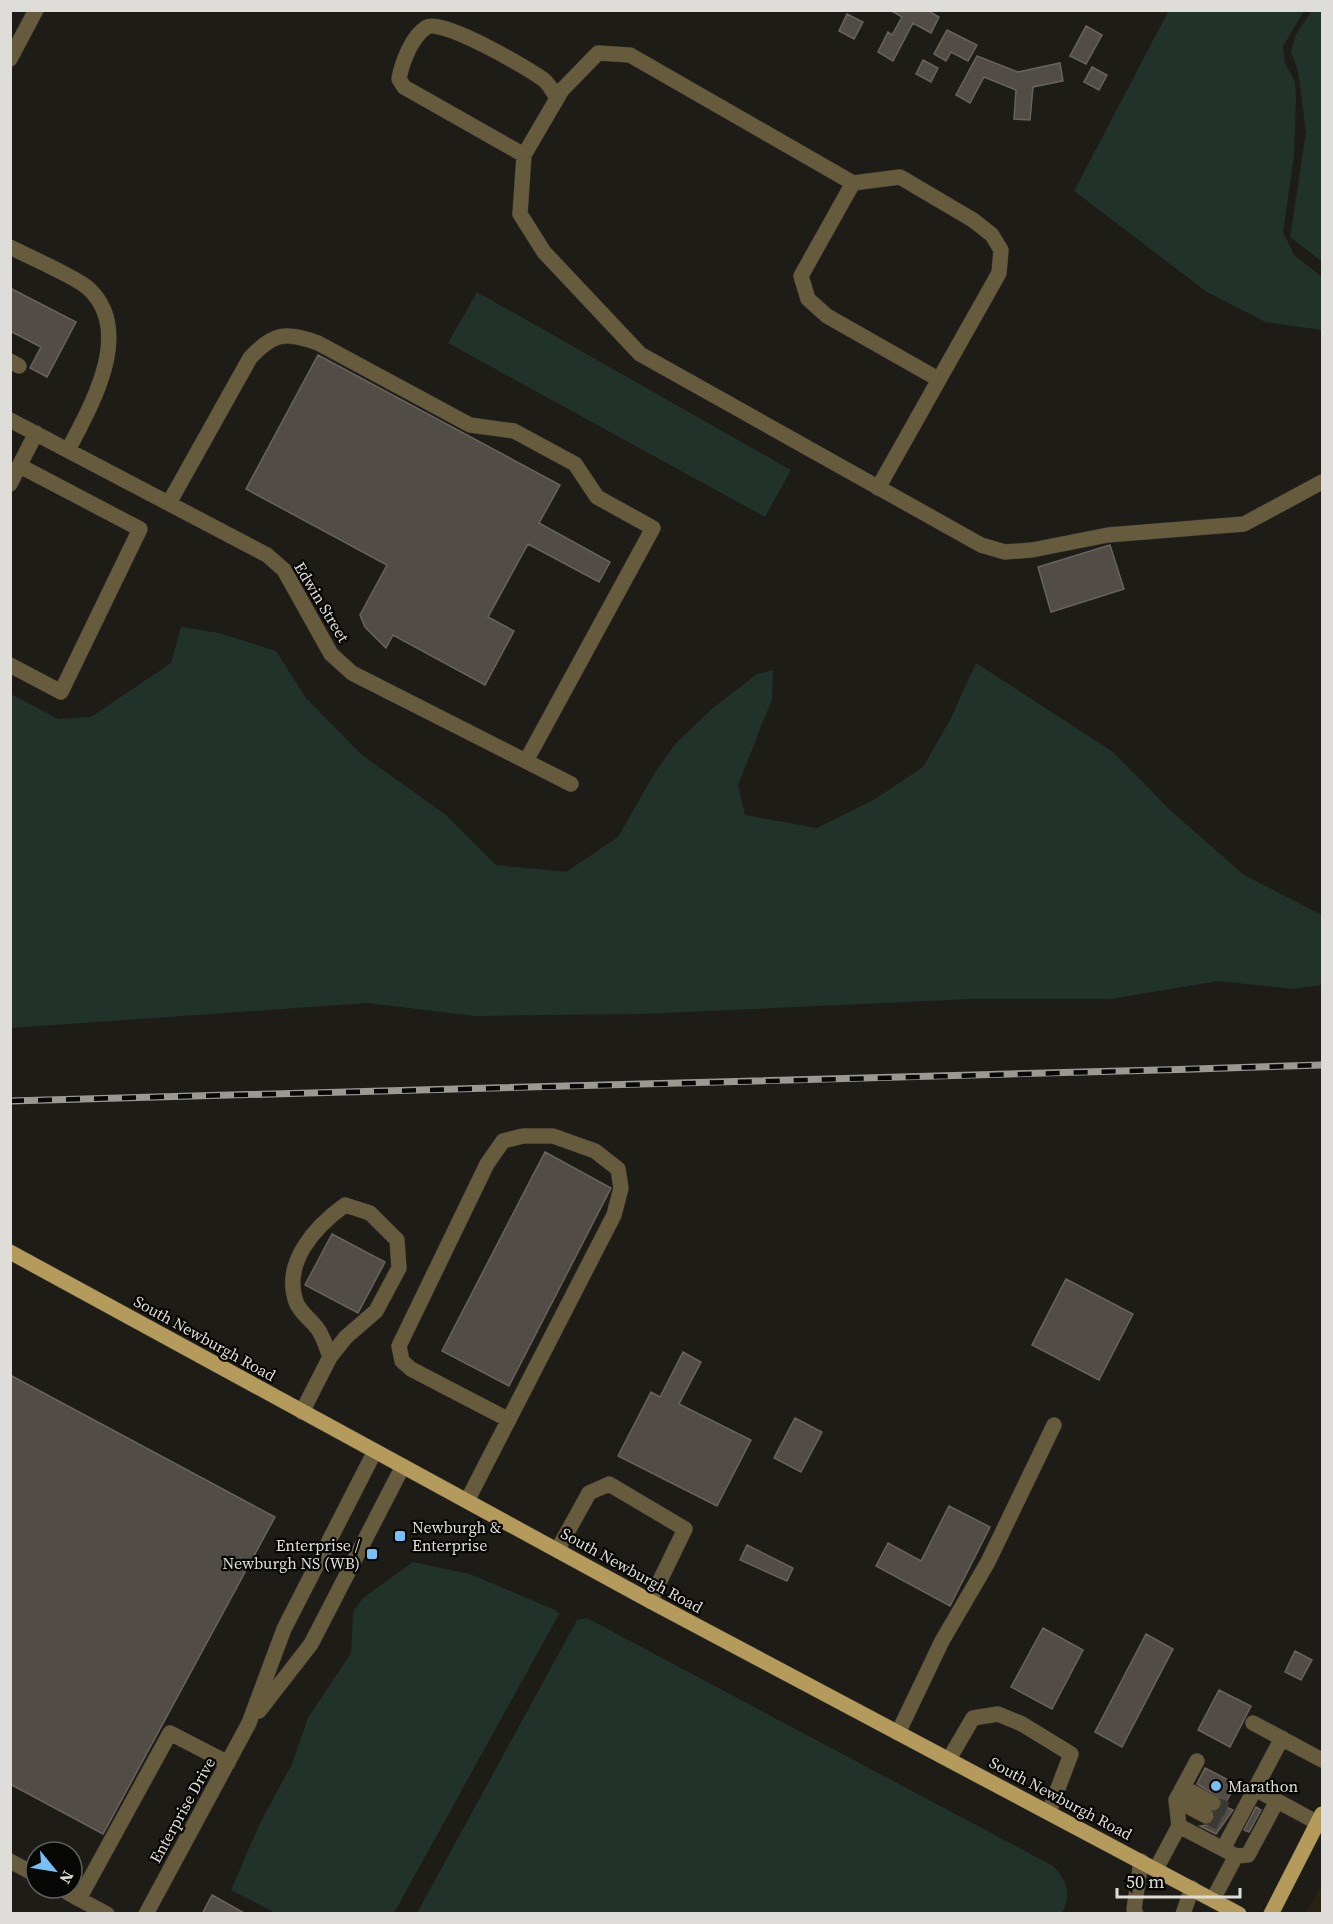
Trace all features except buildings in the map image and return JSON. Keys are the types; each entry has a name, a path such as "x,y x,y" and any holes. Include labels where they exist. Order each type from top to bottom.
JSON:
{"main road":[{"name":"South Newburgh Road","path":"10,1252 650,1601 1239,1914"},
{"path":"1271,1914 1320,1818"}],"street":[{"path":"10,59 36,10"},
{"path":"524,155 404,87 399,79 401,65 414,41 428,26 439,24 463,34 546,81 557,98"},
{"path":"878,488 999,273 1001,250 992,235 974,220 900,177 853,183 630,56 598,52 557,98 524,155 520,214 544,252 640,354 878,488 981,545 1005,552 1032,550 1108,535 1244,524 1323,483"},
{"path":"853,183 801,276 808,299 826,316 938,379"},
{"path":"10,247 87,288 100,304 109,327 100,380 91,406 68,450"},
{"path":"169,503 250,358 262,345 278,336 297,335 318,343 470,425 514,431 575,464 597,497 653,528 526,761"},
{"name":"Edwin Street","path":"10,420 277,562 331,654 352,673 571,784"},
{"path":"10,484 36,433"},
{"path":"10,664 61,692 140,529 20,466"},
{"path":"467,1501 509,1420 614,1215 621,1188 618,1169 603,1157 595,1151 553,1136 523,1136 503,1141 487,1164 399,1346 402,1361 411,1369 509,1420"},
{"path":"302,1412 330,1357 346,1337 376,1311 399,1268 397,1240 370,1213 345,1205 320,1223 304,1247 291,1279 296,1304 319,1332 330,1357"},
{"path":"898,1732 942,1641 988,1562 1054,1425"},
{"name":"Enterprise Drive","path":"146,1914 249,1723 284,1629 375,1451"},
{"name":"Enterprise Drive","path":"249,1723 311,1644 403,1466"},
{"path":"558,1549 589,1493 609,1484 685,1529 650,1601"},
{"path":"949,1759 974,1718 998,1714 1022,1724 1071,1754 1049,1812"},
{"path":"1253,1723 1323,1760"},
{"path":"84,1890 170,1733 228,1762"},
{"path":"1213,1899 1230,1853 1231,1820 1255,1789 1282,1738"},
{"path":"1156,1869 1179,1826 1180,1793 1197,1761"},
{"path":"1255,1789 1277,1801 1320,1818"},
{"path":"1180,1793 1210,1809"},
{"path":"1179,1826 1230,1853 1248,1855 1277,1801"},
{"path":"10,1861 24,1869"},
{"path":"1136,1914 1134,1909 1141,1861"},
{"path":"1183,1914 1192,1888"},
{"path":"81,1900 107,1914"}],"shaded area":[{"path":"1322,1884 1322,1913 1306,1913"}],"green space":[{"path":"1169,10 1304,11 1283,46 1285,63 1295,82 1296,99 1294,156 1283,232 1294,255 1322,277 1322,330 1265,322 1207,292 1074,191"},
{"path":"1312,10 1322,11 1322,262 1290,237 1306,132 1298,71 1291,52 1295,36"},
{"path":"477,292 791,470 765,517 448,343"},
{"path":"181,627 219,633 276,651 306,698 362,755 446,815 496,865 566,872 618,837 657,769 677,742 714,707 757,674 773,670 772,699 738,785 745,815 817,828 875,799 923,767 950,720 976,663 1113,752 1170,810 1244,875 1322,915 1322,985 1292,989 1218,981 1111,999 972,999 640,1014 475,1016 367,1003 11,1028 11,694 58,719 91,717 171,663"},
{"path":"413,1562 470,1574 555,1610 559,1614 394,1913 276,1913 231,1890 260,1823 292,1764 308,1718 351,1653 353,1612 363,1598"},
{"path":"587,1618 1053,1866 1065,1882 1067,1900 1062,1913 417,1913 577,1620"}],"tunnel":[{"path":"1213,1803 1229,1810"},
{"path":"1206,1816 1222,1824"}],"railway":[{"path":"10,1101 1322,1065"}],"place":[{"name":"Newburgh & Enterprise","path":"400,1536"},
{"name":"Enterprise / Newburgh NS (WB)","path":"372,1554"},
{"name":"Marathon","path":"1216,1786"}]}
